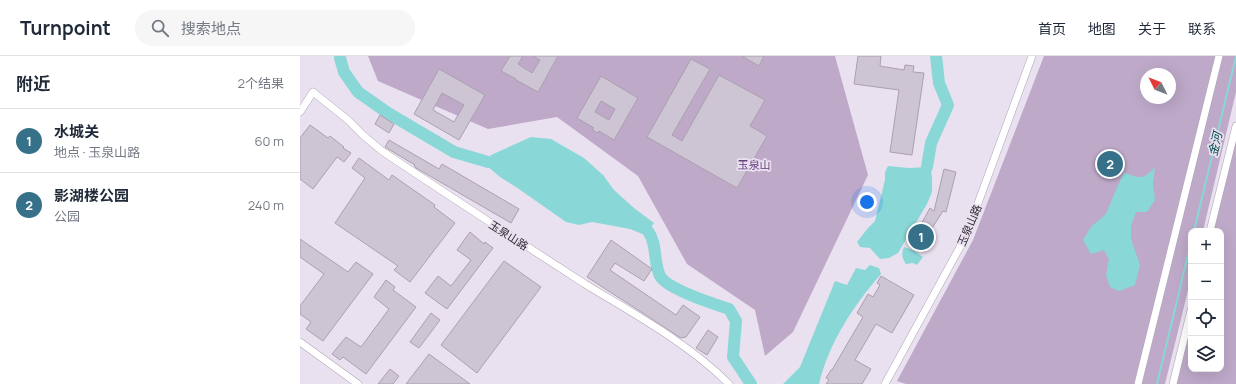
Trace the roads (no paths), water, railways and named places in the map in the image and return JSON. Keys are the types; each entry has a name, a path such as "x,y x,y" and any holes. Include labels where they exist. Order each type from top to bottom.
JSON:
{"street":[{"name":"玉泉山路","path":"885,384 966,236 1032,56"},
{"path":"1138,384 1219,56"},
{"name":"玉泉山路","path":"300,112 313,92 348,120 382,151 510,236 684,346 713,368 729,384"},
{"path":"1211,228 1236,126"},
{"path":"1173,384 1188,322"},
{"path":"300,342 358,384"}],"waterway":[{"path":"927,167 931,143 948,105 939,83 936,56"},
{"name":"金河","path":"1195,228 1236,56"},
{"path":"340,58 344,72 358,92 388,113 454,152 488,162"},
{"path":"648,231 653,242 658,272 664,281 692,296 729,309 736,321 733,357 751,384"},
{"name":"金河","path":"1157,384 1188,255"}],"place":[{"name":"影湖楼公园","path":"1110,164"},
{"name":"水城关","path":"921,237"}],"park label":[{"name":"玉泉山","path":"754,164"}]}
